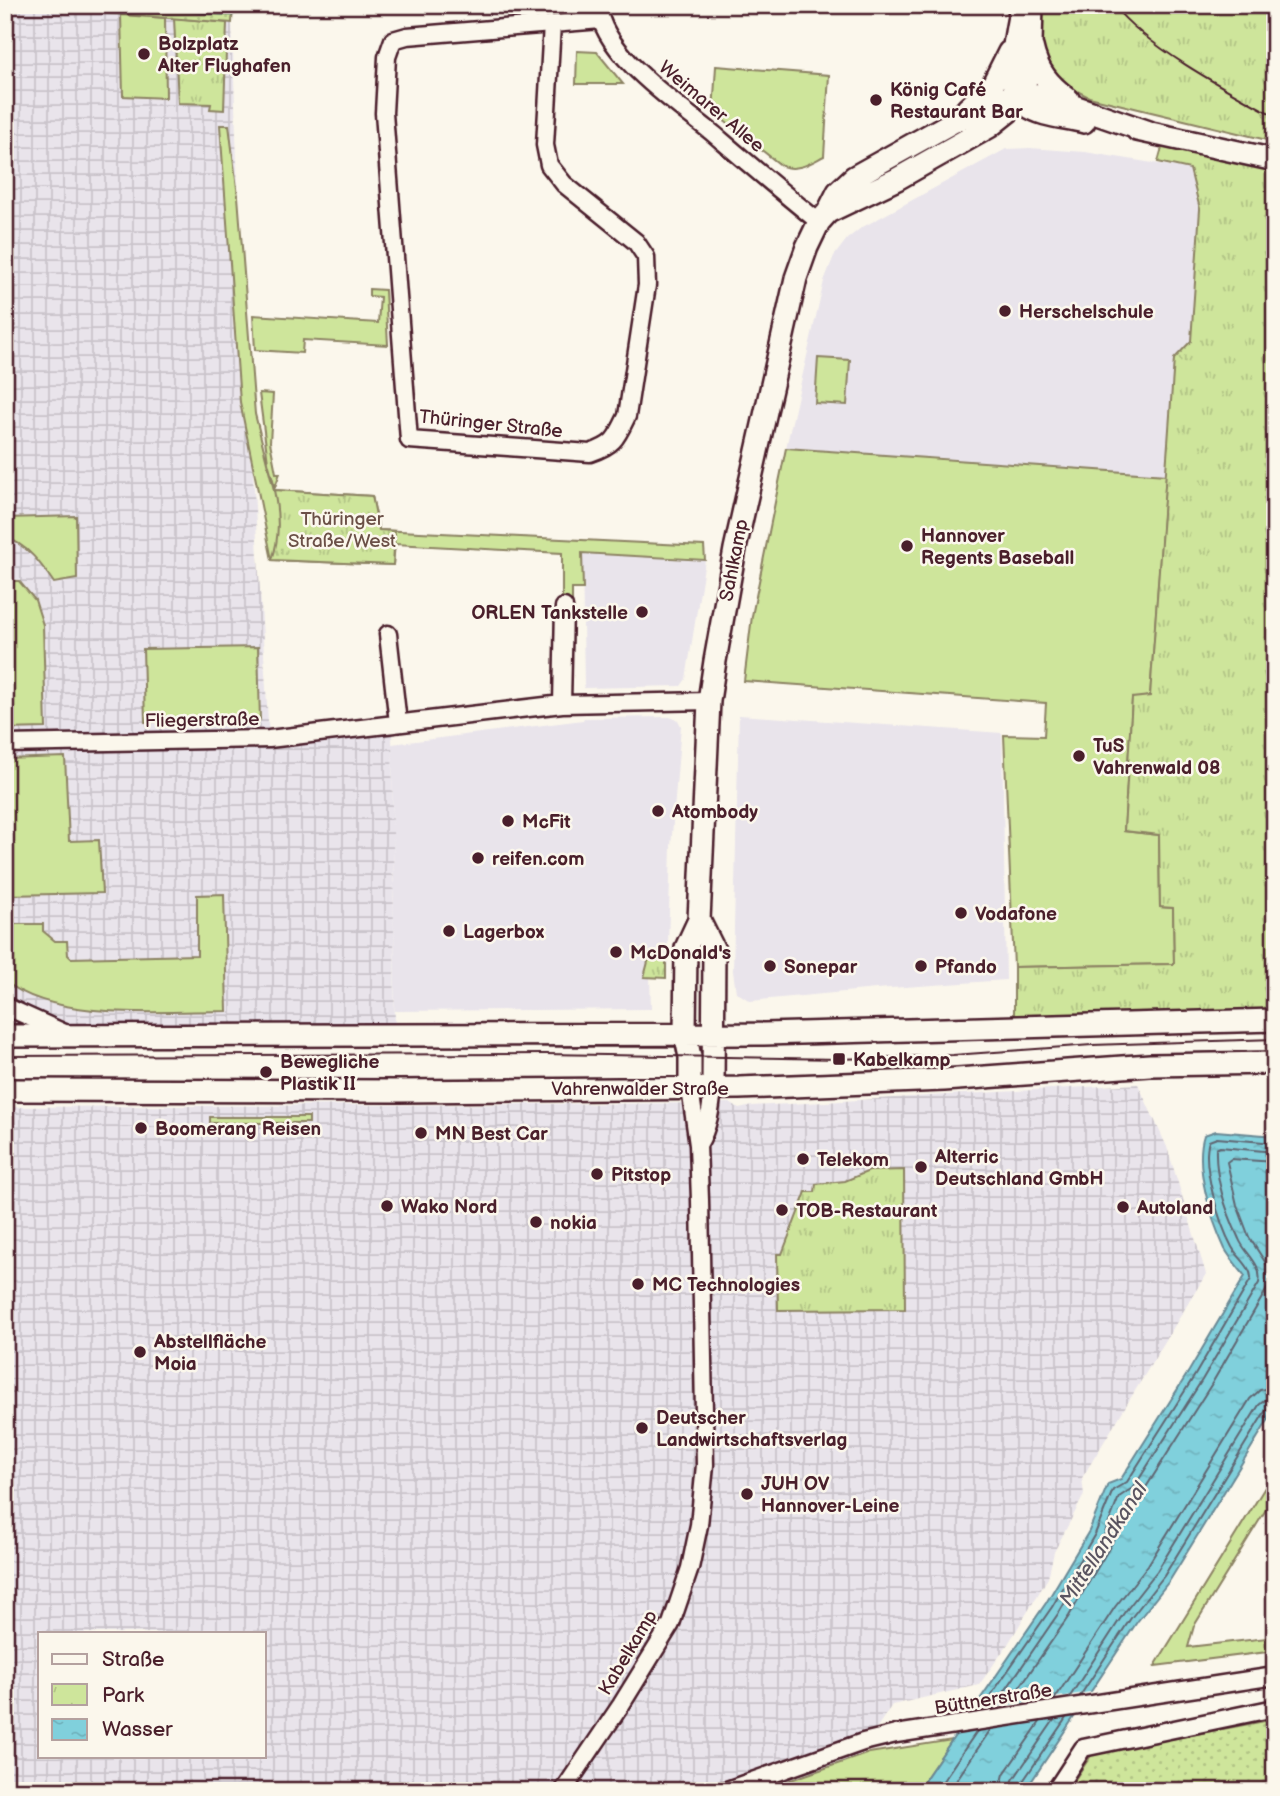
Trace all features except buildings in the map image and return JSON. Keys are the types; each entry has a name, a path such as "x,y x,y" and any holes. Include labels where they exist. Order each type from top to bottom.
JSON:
{"main road":[{"name":"Sahlkamp","path":"1021,5 1024,39 1044,77 1081,109"},
{"name":"Sahlkamp","path":"690,1088 690,1057 685,1033 686,948 699,920 709,701 729,579 796,278 807,247 823,217 838,192 854,177 951,123 1017,95 1012,73 1032,5"},
{"name":"Sahlkamp","path":"951,123 992,86 1006,60 1024,39"},
{"path":"1017,95 1036,94 1149,132"},
{"path":"823,217 989,127 1009,111 1017,95"},
{"path":"1017,95 1025,105 1045,114 1149,132 1275,160"},
{"path":"989,127 1045,114"},
{"name":"Sahlkamp","path":"699,920 714,950 713,1088"},
{"path":"5,1036 713,1034 1275,1020"},
{"name":"Vahrenwalder Straße","path":"5,1090 398,1091 713,1088 944,1080 1150,1065 1275,1063"}],"street":[{"name":"Thüringer Straße","path":"552,23 545,145 550,166 564,184 636,242 646,257 647,285 627,416 620,432 608,447 590,453 409,440 384,113 387,57 393,40 407,36 552,23 599,12"},
{"name":"Weimarer Allee","path":"599,12 609,37 652,86 823,217"},
{"path":"562,704 564,607"},
{"path":"388,634 398,723"},
{"name":"Fliegerstraße","path":"5,744 269,739 562,704 709,701"},
{"path":"5,1006 69,1035"},
{"name":"Kabelkamp","path":"563,1791 671,1624 690,1568 697,1536 705,1465 698,1145 690,1088"},
{"name":"Kabelkamp","path":"698,1145 705,1134 713,1088"},
{"name":"Büttnerstraße","path":"724,1791 863,1742 917,1731 1275,1676"},
{"path":"1055,1791 1083,1748 1275,1708"}],"shaded area":[{"path":"5,5 105,5 105,13 232,23 241,275 269,738 392,724 395,1035 5,1036"},
{"name":"Herschelschule","path":"1006,149 1085,152 1190,169 1200,209 1191,341 1174,359 1166,475 786,448 824,281 834,256 847,239 861,228"},
{"path":"582,553 705,560 686,679 681,686 584,688"},
{"path":"739,715 1002,733 1006,980 750,1001 736,992 733,971"},
{"path":"670,717 678,720 681,726 671,847 667,977 650,977 651,1009 395,1011 392,744 584,718"},
{"path":"1138,1084 1167,1147 1206,1274 1082,1478 1084,1495 1054,1552 1048,1578 1008,1644 979,1685 892,1705 834,1791 5,1791 5,1107 730,1103 739,1109 752,1106"}],"green space":[{"path":"105,5 233,5 232,23 105,13"},
{"path":"1042,5 1272,5 1275,7 1275,142 1089,97 1073,89 1052,71 1046,61 1041,37"},
{"name":"Bolzplatz Alter Flughafen","path":"121,15 165,18 166,98 123,96"},
{"path":"174,18 227,23 224,110 210,109 211,104 178,103"},
{"path":"577,51 597,52 623,84 576,84"},
{"path":"716,66 829,75 824,156 799,167 782,166 713,112"},
{"path":"220,125 229,125 238,196 255,414 274,490 372,496 379,530 704,546 705,560 582,553 583,589 572,589 572,602 562,602 562,553 395,544 393,565 272,560 240,402"},
{"path":"1163,144 1275,171 1275,1020 1014,1027 1014,967 1174,964 1173,908 1160,907 1159,835 1124,831 1132,698 1150,696 1174,359 1191,341 1200,209 1190,169 1158,162"},
{"path":"369,289 385,290 388,345 303,340 302,353 255,350 253,315 378,323 380,297 369,296"},
{"path":"818,358 850,360 847,405 815,403"},
{"path":"259,393 273,394 270,442 276,473 280,473 275,487 268,462"},
{"path":"786,448 1166,475 1150,696 1132,699 1124,831 1159,835 1160,907 1173,908 1174,964 1014,967 1004,735 1044,736 1046,703 744,681 752,616"},
{"name":"Thüringer Straße/West","path":"274,490 372,496 379,530 395,531 393,565 272,560 278,525"},
{"path":"76,516 77,579 54,583 27,550 5,537 5,518"},
{"path":"5,581 19,581 35,600 43,625 46,728 5,729"},
{"path":"258,647 260,720 145,722 143,649"},
{"path":"65,757 69,841 99,840 102,893 8,895 8,924 43,924 43,931 55,941 67,941 68,955 71,958 197,955 197,895 224,894 227,1011 143,1012 81,1009 26,994 5,981 5,759"},
{"path":"649,958 666,958 666,978 644,977"},
{"path":"5,1116 13,1116 14,1173 5,1173"},
{"path":"210,1117 309,1117 309,1123 210,1123"},
{"path":"904,1170 905,1309 778,1310 777,1254 782,1254 806,1192 815,1192 816,1184 845,1181 869,1171"},
{"path":"1275,1471 1275,1495 1194,1626 1188,1647 1275,1637 1275,1651 1155,1666"},
{"path":"1275,1719 1275,1791 1067,1791 1092,1754"},
{"path":"952,1740 917,1791 759,1791 869,1753"}],"water":[{"name":"Mittellandkanal","path":"1216,1131 1275,1136 1275,1409 1170,1580 1137,1622 1025,1791 917,1791 1046,1603 1089,1531 1108,1484 1121,1479 1245,1276 1225,1249 1214,1223 1203,1177 1201,1148 1204,1135"}],"pier":[{"path":"1097,1691 1080,1715 951,1735 968,1711"}],"waterway":[{"path":"121,5 232,14"}],"tram line":[{"path":"1113,5 1127,21 1166,52 1211,81 1275,116"},
{"path":"5,1056 545,1054 839,1059 953,1055 1092,1045 1275,1039"}],"place":[{"name":"Bolzplatz Alter Flughafen","path":"144,54"},
{"name":"König Café Restaurant Bar","path":"876,100"},
{"name":"Herschelschule","path":"1005,311"},
{"name":"Hannover Regents Baseball","path":"907,546"},
{"name":"ORLEN Tankstelle","path":"642,612"},
{"name":"TuS Vahrenwald 08","path":"1079,756"},
{"name":"Atombody","path":"658,811"},
{"name":"McFit","path":"508,821"},
{"name":"reifen.com","path":"478,858"},
{"name":"Vodafone","path":"961,913"},
{"name":"Lagerbox","path":"449,931"},
{"name":"McDonald's","path":"616,952"},
{"name":"Sonepar","path":"770,966"},
{"name":"Pfando","path":"921,966"},
{"name":"Kabelkamp","path":"839,1059"},
{"name":"Bewegliche Plastik II","path":"266,1072"},
{"name":"Boomerang Reisen","path":"141,1128"},
{"name":"MN Best Car","path":"421,1133"},
{"name":"Telekom","path":"803,1159"},
{"name":"Alterric Deutschland GmbH","path":"921,1167"},
{"name":"Pitstop","path":"597,1174"},
{"name":"Wako Nord","path":"387,1206"},
{"name":"Autoland","path":"1123,1207"},
{"name":"TOB-Restaurant","path":"782,1210"},
{"name":"nokia","path":"536,1222"},
{"name":"MC Technologies","path":"638,1284"},
{"name":"Abstellfläche Moia","path":"140,1352"},
{"name":"Deutscher Landwirtschaftsverlag","path":"642,1428"},
{"name":"JUH OV Hannover-Leine","path":"747,1494"}]}
